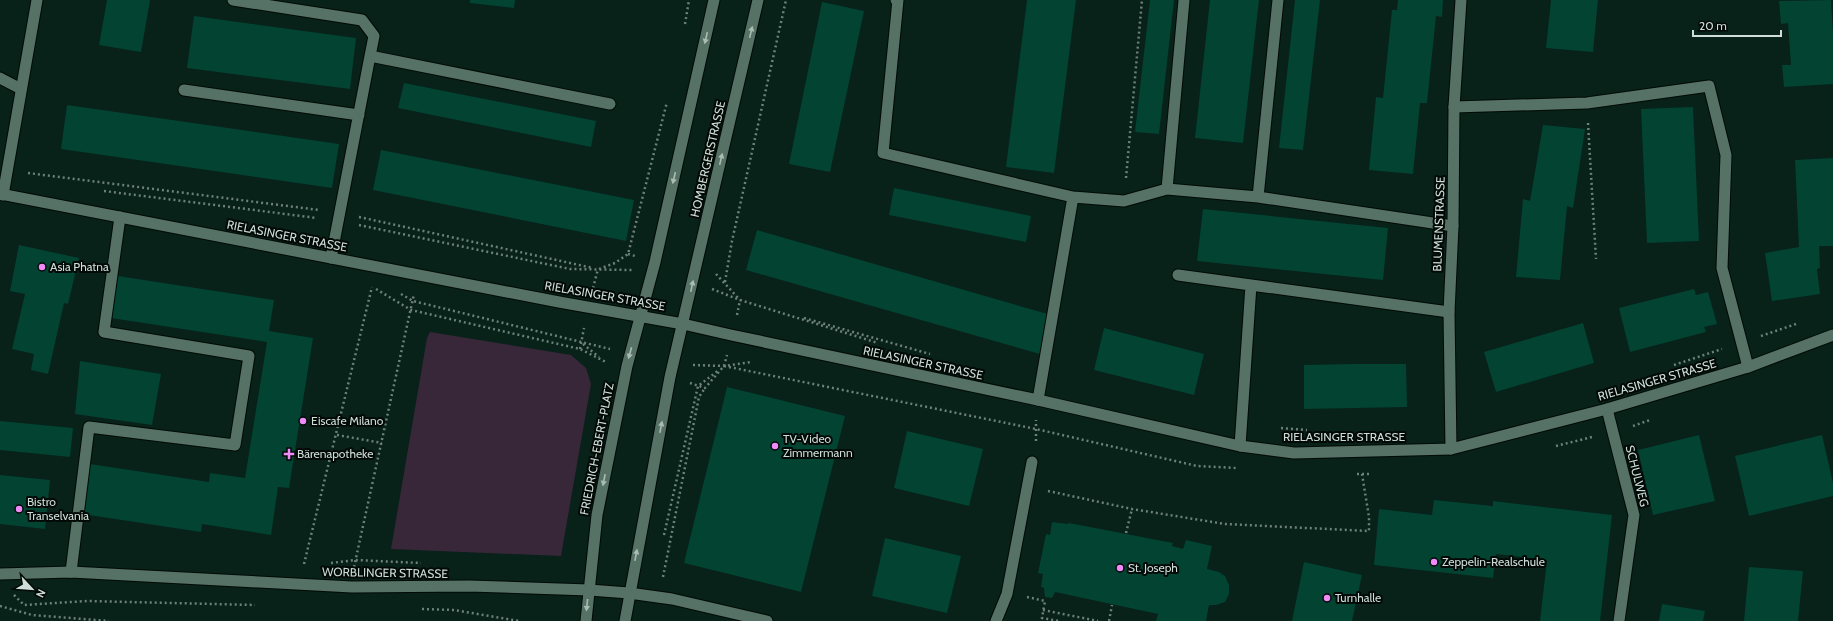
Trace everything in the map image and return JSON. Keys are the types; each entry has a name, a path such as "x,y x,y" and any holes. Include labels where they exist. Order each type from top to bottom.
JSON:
{"main road":[{"path":"1,194 7,170 37,0"},
{"path":"233,0 362,20 374,36 331,258"},
{"path":"640,315 655,262 714,0"},
{"name":"HOMBERGERSTRASSE","path":"683,324 758,0"},
{"path":"896,0 898,0 883,153 1073,197 1124,201 1167,189 1258,197 1453,226"},
{"path":"1167,189 1184,0"},
{"path":"1258,197 1278,0"},
{"name":"BLUMENSTRASSE","path":"1451,449 1449,312 1453,226 1454,107 1461,0"},
{"path":"370,56 610,104"},
{"path":"0,78 21,89"},
{"path":"1454,107 1587,103 1710,86 1726,155 1722,268 1748,367"},
{"path":"184,90 359,115"},
{"name":"RIELASINGER STRASSE","path":"1,194 588,307 640,315 1038,400 1240,446 1294,453 1451,449 1607,409 1748,367 1833,335"},
{"path":"1038,400 1073,197"},
{"path":"71,572 89,427 235,445 249,356 104,332 120,217"},
{"path":"1178,275 1449,312"},
{"path":"1240,446 1252,285"},
{"name":"FRIEDRICH-EBERT-PLATZ","path":"586,621 598,515 627,366 640,315"},
{"path":"625,621 670,377 683,324"},
{"name":"SCHULWEG","path":"1607,409 1634,515 1619,621"},
{"path":"996,621 1007,594 1032,462"},
{"name":"WORBLINGER STRASSE","path":"0,574 71,572 352,587 469,586 589,590 659,597 767,621"}],"path":[{"path":"684,30 689,0"},
{"path":"786,0 732,241 725,282 740,300 912,354"},
{"path":"1124,201 1142,0"},
{"path":"101,190 339,217 570,269 598,269 615,262 628,254 669,97"},
{"path":"1587,103 1596,259"},
{"path":"7,170 339,217 598,269"},
{"path":"299,584 337,435 377,267"},
{"path":"352,587 355,560 412,310 417,274"},
{"path":"740,300 936,355"},
{"path":"1668,367 1798,324"},
{"path":"580,349 581,342"},
{"path":"663,542 698,386 724,366 756,362"},
{"path":"659,597 699,397 705,388"},
{"path":"1029,419 1044,422"},
{"path":"1280,428 1311,430"},
{"path":"337,435 382,443"},
{"path":"1028,486 1132,509 1225,524 1369,531 1369,517 1360,451"},
{"path":"1126,533 1132,509"},
{"path":"10,590 24,605 87,601 259,605"},
{"path":"1007,594 1045,601 1042,618 1059,621"},
{"path":"1109,621 1112,605"},
{"path":"0,606 32,615 109,621"},
{"path":"415,609 454,610 519,621"},
{"path":"1044,610 1098,621"}],"shaded area":[{"path":"430,332 571,355 586,368 591,384 561,556 391,549 427,338"}],"building":[{"path":"107,0 150,0 141,52 99,45"},
{"path":"470,0 515,0 514,8 470,3"},
{"path":"1027,0 1076,0 1054,173 1006,167"},
{"path":"1150,0 1174,0 1159,134 1135,132"},
{"path":"1210,0 1259,0 1243,143 1195,138"},
{"path":"1295,0 1320,0 1303,150 1279,148"},
{"path":"1398,0 1443,0 1442,17 1436,16 1427,103 1420,103 1413,174 1369,170 1376,97 1383,98 1392,10 1397,10"},
{"path":"1551,0 1598,0 1593,52 1546,48"},
{"path":"1831,0 1833,84 1784,87 1782,65 1791,65 1788,23 1781,24 1779,1"},
{"path":"822,2 864,11 830,172 789,164"},
{"path":"194,16 356,38 350,89 187,68"},
{"path":"404,83 596,121 591,147 398,108"},
{"path":"67,105 339,144 332,188 61,149"},
{"path":"1693,107 1699,241 1647,243 1641,109"},
{"path":"1543,125 1585,129 1573,208 1567,206 1560,280 1516,277 1523,199 1530,201"},
{"path":"381,150 634,200 626,241 373,190"},
{"path":"1833,158 1833,246 1819,246 1820,268 1817,269 1820,294 1772,301 1765,253 1799,247 1795,160"},
{"path":"894,188 1031,216 1026,242 889,215"},
{"path":"1203,209 1388,228 1383,280 1197,261"},
{"path":"757,230 1051,315 1040,354 746,270"},
{"path":"19,245 79,258 68,304 64,303 48,374 31,370 34,354 12,349 25,294 10,291"},
{"path":"118,276 274,300 269,331 313,338 289,488 278,487 271,535 202,524 201,532 82,514 90,464 209,482 210,473 245,478 267,342 111,318"},
{"path":"1694,289 1696,295 1708,292 1717,324 1704,327 1706,332 1630,352 1619,308"},
{"path":"1583,323 1594,363 1496,392 1484,352"},
{"path":"1104,328 1204,354 1194,395 1094,370"},
{"path":"80,361 161,374 152,425 75,414"},
{"path":"1406,364 1407,407 1304,409 1304,365"},
{"path":"727,387 845,416 801,592 684,563"},
{"path":"0,421 73,428 70,457 0,450"},
{"path":"907,431 983,449 969,506 894,488"},
{"path":"1699,435 1715,501 1653,515 1638,450"},
{"path":"1822,435 1833,483 1833,496 1749,516 1735,456"},
{"path":"0,475 50,480 45,529 0,524"},
{"name":"Zeppelin-Realschule","path":"1434,500 1493,506 1493,501 1612,515 1600,621 1540,621 1547,560 1496,554 1493,578 1374,565 1379,509 1432,515"},
{"name":"St. Joseph","path":"1052,522 1069,523 1173,543 1172,546 1183,549 1186,540 1212,546 1207,569 1219,572 1225,576 1229,585 1229,594 1225,602 1216,605 1209,605 1206,621 1156,621 1158,614 1055,592 1052,598 1045,597 1044,588 1041,587 1043,574 1038,573 1046,534 1050,535"},
{"path":"885,538 961,556 947,613 872,596"},
{"name":"Turnhalle","path":"1304,562 1362,575 1352,621 1292,621"},
{"path":"1749,567 1803,571 1798,621 1744,621"},
{"path":"1662,604 1705,611 1703,621 1659,621"}],"place":[{"name":"Asia Phatna","path":"42,267"},
{"name":"Eiscafe Milano","path":"303,421"},
{"name":"TV-Video Zimmermann","path":"775,446"},
{"name":"Bärenapotheke","path":"289,454"},
{"name":"Bistro Transelvania","path":"19,509"},
{"name":"Zeppelin-Realschule","path":"1434,562"},
{"name":"St. Joseph","path":"1120,568"},
{"name":"Turnhalle","path":"1327,598"}]}
